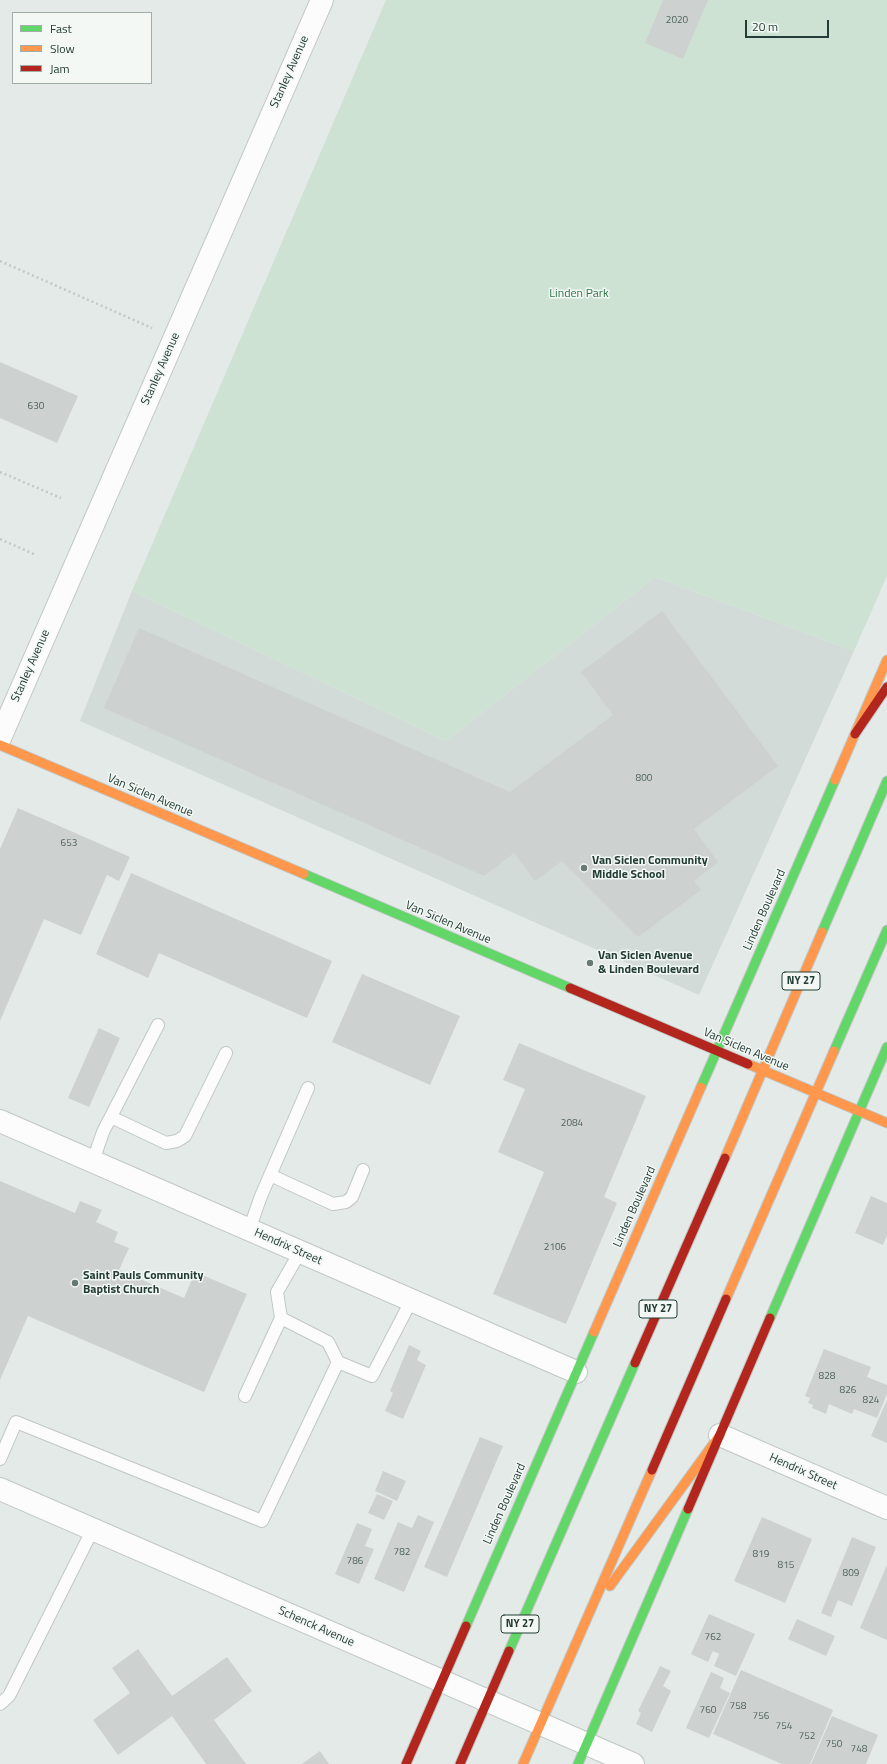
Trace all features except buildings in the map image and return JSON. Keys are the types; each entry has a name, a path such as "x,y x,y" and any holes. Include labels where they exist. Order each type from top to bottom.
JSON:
{"main road":[{"name":"Linden Boulevard","path":"406,1764 887,660"},
{"path":"855,734 887,687"},
{"name":"Van Siclen Avenue","path":"0,745 887,1123"},
{"name":"NY 27","path":"460,1764 763,1070 887,781"},
{"path":"523,1764 887,930"},
{"path":"578,1764 887,1047"},
{"path":"585,1621 720,1435"}],"street":[{"name":"Stanley Avenue","path":"0,738 322,0"},
{"name":"Hendrix Street","path":"0,1121 576,1372"},
{"name":"Hendrix Street","path":"720,1435 887,1508"},
{"name":"Schenck Avenue","path":"0,1488 632,1764"}],"lane":[{"path":"93,1161 103,1132 158,1025"},
{"path":"111,1117 166,1144 177,1141 185,1136 226,1053"},
{"path":"249,1230 270,1175 308,1088"},
{"path":"270,1175 333,1204 346,1202 352,1197 363,1170"},
{"path":"245,1396 281,1318 277,1292 300,1252"},
{"path":"281,1318 328,1342 338,1362 372,1376 411,1300"},
{"path":"0,1459 16,1422 262,1521 338,1362"},
{"path":"0,1704 9,1696 93,1529"}],"path":[{"path":"0,261 174,338"},
{"path":"0,472 61,498"},
{"path":"0,539 36,555"}],"shaded area":[{"name":"Van Siclen Community Middle School","path":"655,577 854,651 699,995 80,721 132,591 446,741"}],"green space":[{"name":"Linden Park","path":"386,0 887,0 887,576 854,651 655,577 446,741 132,591"}],"traffic: fast":[{"path":"701,1087 835,780"},
{"path":"822,932 887,781"},
{"path":"304,874 570,988"},
{"path":"834,1051 887,930"},
{"path":"770,1318 887,1047"},
{"path":"466,1626 594,1332"},
{"path":"509,1651 635,1363"},
{"path":"578,1764 688,1509"}],"traffic: slow":[{"path":"835,780 887,660"},
{"path":"0,745 304,874"},
{"path":"725,1158 822,932"},
{"path":"726,1299 834,1051"},
{"path":"748,1064 887,1123"},
{"path":"594,1332 701,1087"},
{"path":"610,1586 720,1435"},
{"path":"523,1764 652,1470"}],"traffic: jam":[{"path":"855,734 887,687"},
{"path":"570,988 748,1064"},
{"path":"635,1363 725,1158"},
{"path":"652,1470 726,1299"},
{"path":"688,1509 770,1318"},
{"path":"406,1764 466,1626"},
{"path":"460,1764 509,1651"}],"place":[{"name":"Van Siclen Community Middle School","path":"584,868"},
{"name":"Van Siclen Avenue & Linden Boulevard","path":"590,963"},
{"name":"Saint Pauls Community Baptist Church","path":"75,1283"}]}
